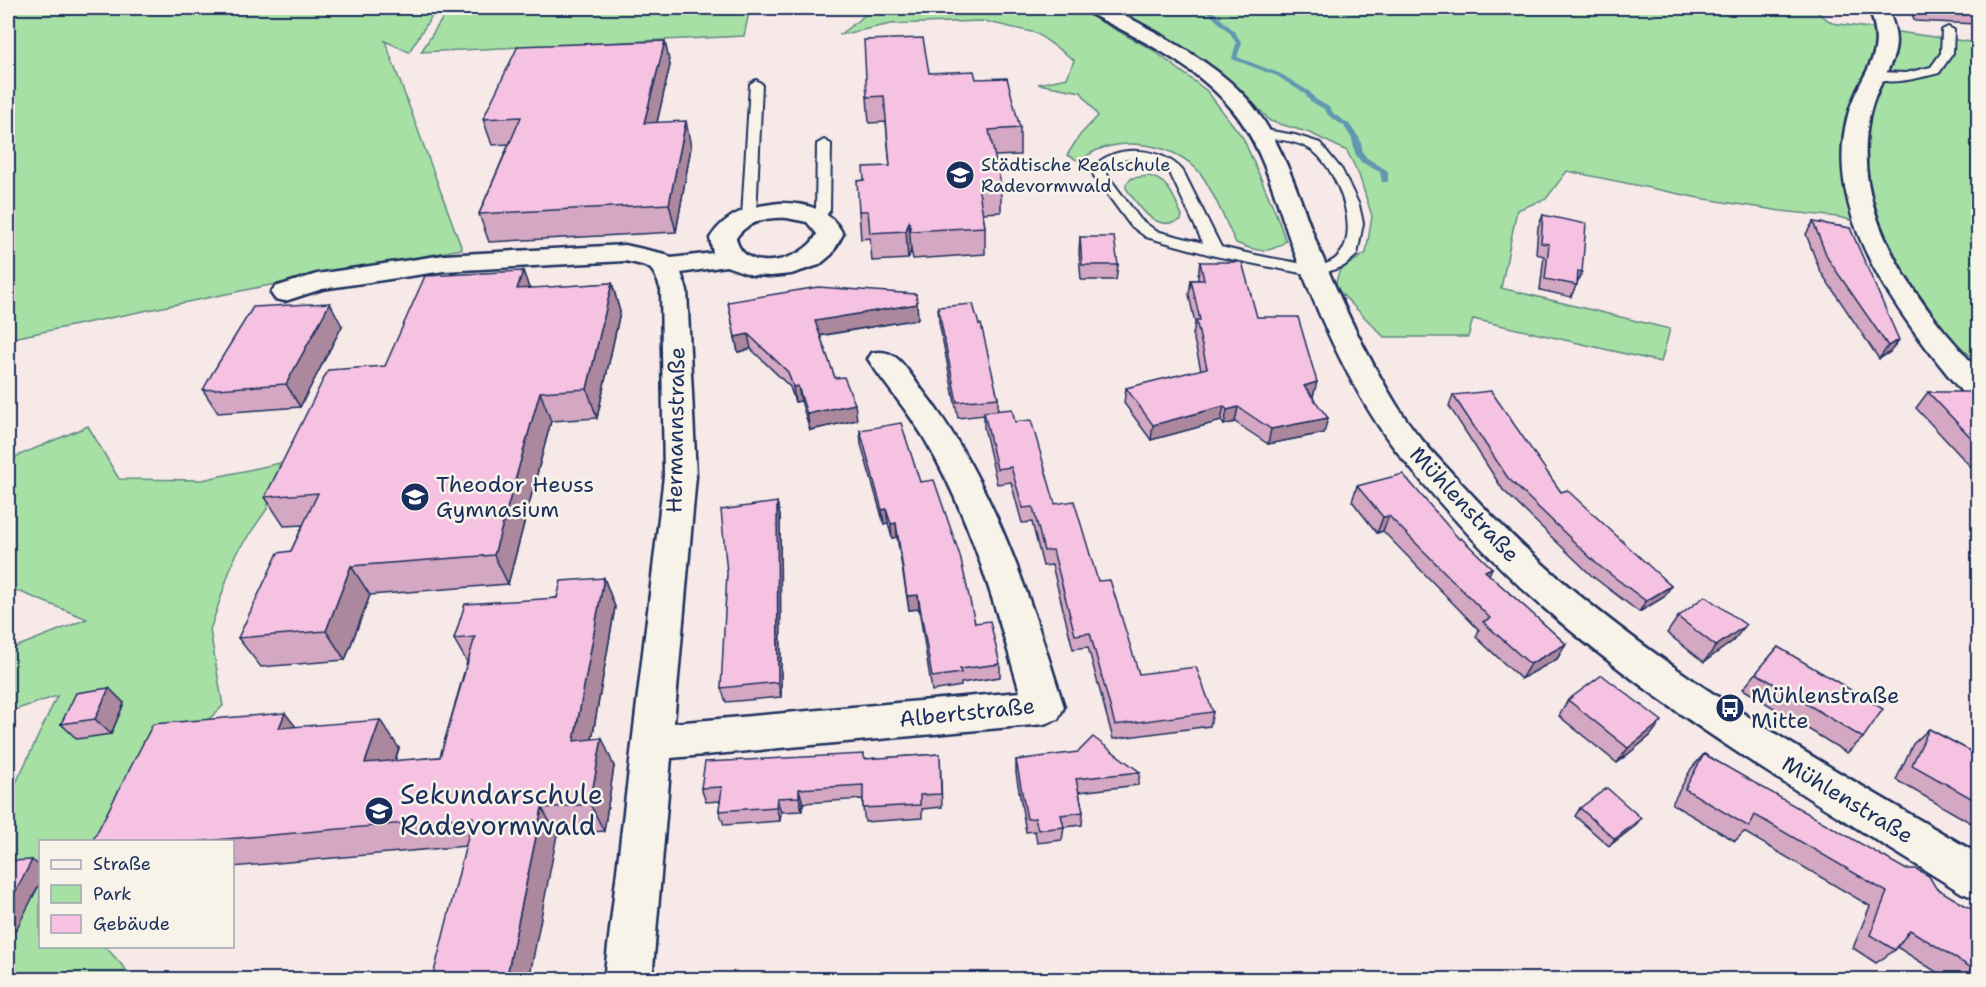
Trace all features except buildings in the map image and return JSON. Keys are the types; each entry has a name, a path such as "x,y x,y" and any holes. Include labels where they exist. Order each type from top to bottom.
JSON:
{"street":[{"name":"Mühlenstraße","path":"1094,8 1179,55 1240,104 1260,133 1316,272 1357,356 1395,425 1437,478 1483,529 1557,599 1626,655 1730,728 1978,878"},
{"path":"1878,8 1888,29 1888,38 1877,76 1859,115 1854,147 1858,192 1865,219 1880,259 1893,283 1978,391"},
{"path":"780,210 802,212 817,218 828,228 830,237 824,249 810,259 773,268 749,266 730,258 723,250 723,237 731,227 748,216 780,210"},
{"path":"285,294 317,282 444,263 625,253 656,260 666,267 730,258"},
{"name":"Hermannstraße","path":"628,980 680,476 674,290 666,267"},
{"name":"Albertstraße","path":"652,742 1044,707 1018,618 977,513 952,460 912,395 882,359"}],"lane":[{"path":"1877,76 1906,78 1935,70 1947,53 1948,30"},
{"path":"748,216 756,84"},
{"path":"1215,251 1176,171 1167,162 1144,156 1124,156 1109,159 1099,169 1101,176 1135,222 1151,234 1215,251 1316,272 1339,263 1349,255 1356,221 1350,202 1327,158 1316,147 1293,139 1260,133"},
{"path":"817,218 823,210 824,144"}],"green space":[{"path":"8,8 437,8 409,52 385,41 462,249 260,287 8,339"},
{"path":"449,8 750,8 744,36 421,52"},
{"path":"867,8 1076,8 1153,50 1207,91 1243,138 1286,241 1268,250 1249,248 1236,243 1203,177 1183,158 1171,152 1130,144 1100,149 1079,161 1067,155 1080,135 1098,116 1081,92 1038,84 1067,78 1074,60 1036,33 984,21 891,24 839,35 873,9"},
{"path":"1114,8 1812,8 1832,23 1978,43 1978,363 1947,334 1905,274 1882,228 1838,217 1699,198 1567,171 1546,199 1517,210 1501,288 1670,329 1661,362 1473,319 1468,337 1384,337 1335,287 1339,271 1366,253 1372,216 1359,175 1347,151 1310,133 1270,121 1246,95 1208,63 1165,35"},
{"path":"1149,176 1167,186 1182,216 1181,220 1163,223 1148,216 1126,188 1126,184 1132,178"},
{"path":"88,426 119,479 202,480 280,463 267,509 235,555 210,630 223,706 172,753 120,840 39,840 39,948 107,948 134,979 8,979 8,800 57,696 8,712 8,650 87,619 8,587 8,469 17,456"}],"waterway":[{"path":"1206,8 1232,32 1239,43 1234,58 1279,75 1308,93 1312,100 1327,108 1331,115 1347,125 1356,139 1359,153 1364,160 1384,171 1385,180"}],"place":[{"name":"Städtische Realschule Radevormwald","path":"960,175"},
{"name":"Theodor Heuss Gymnasium","path":"415,497"},
{"name":"Mühlenstraße Mitte","path":"1730,708"},
{"name":"Sekundarschule Radevormwald","path":"379,811"}]}
